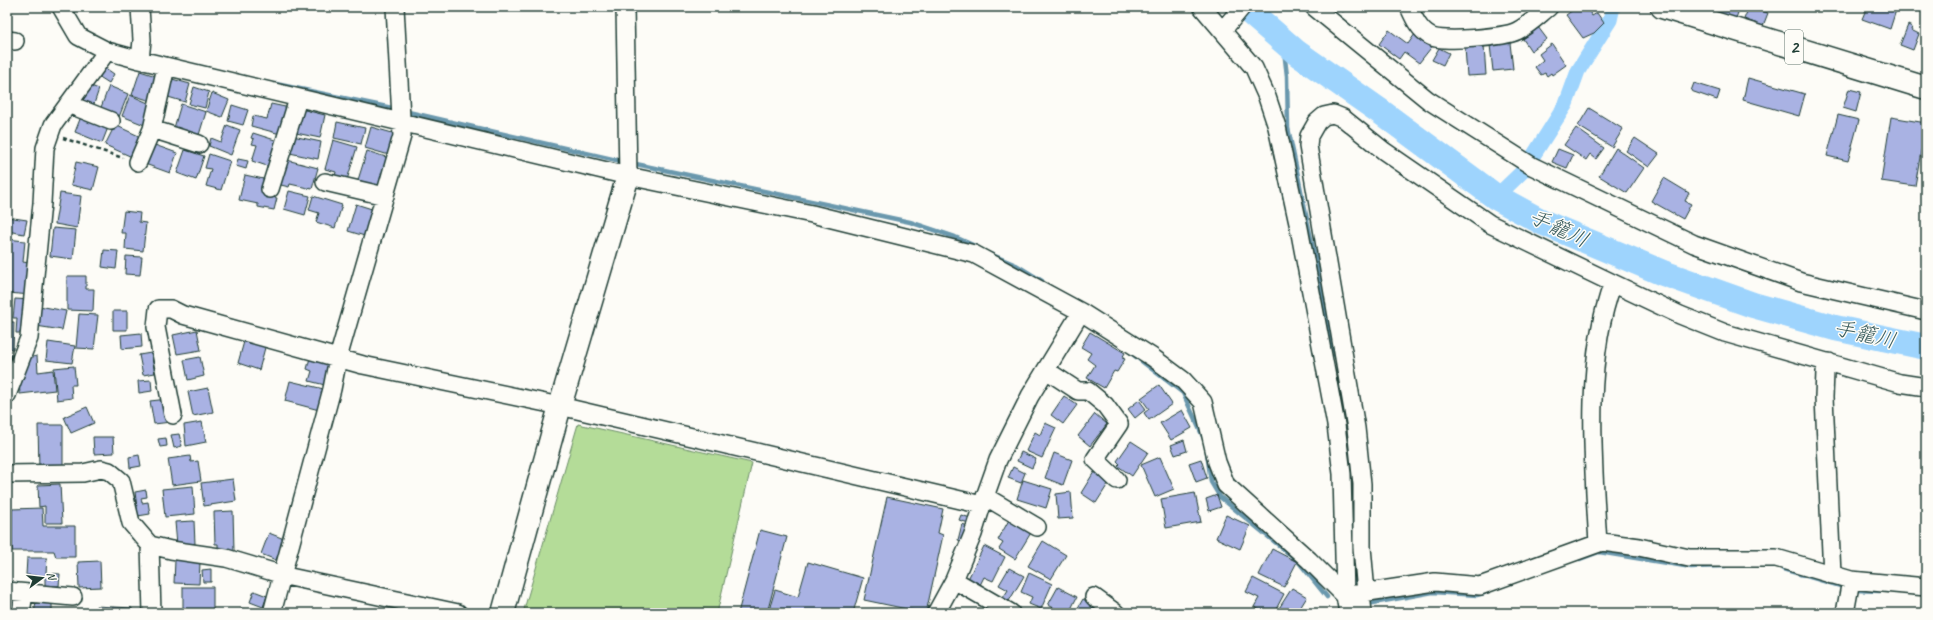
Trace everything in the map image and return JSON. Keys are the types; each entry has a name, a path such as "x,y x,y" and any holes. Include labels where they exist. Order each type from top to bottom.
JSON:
{"street":[{"path":"61,7 78,36 107,51 140,60 298,99 628,176 812,214 974,254 1081,312 1152,357 1183,380 1203,402 1217,462 1226,485 1357,594 1435,582 1480,586 1603,543 1639,547 1690,558 1776,558 1851,582 1926,587"},
{"path":"140,7 142,40 140,60"},
{"path":"272,613 332,389 338,358 402,136 395,7"},
{"path":"503,613 560,406 628,176 625,7"},
{"path":"1202,7 1254,68 1267,97 1277,127 1299,228 1336,425 1357,594 1363,613"},
{"path":"1223,30 1242,7"},
{"path":"1314,7 1428,100 1532,166 1694,244 1801,282 1926,312"},
{"path":"1409,7 1418,25 1424,31 1430,36 1445,40 1510,34 1526,26 1549,7"},
{"name":"2","path":"1662,7 1926,88"},
{"path":"7,395 29,338 42,203 45,148 49,134 53,125 107,51"},
{"path":"138,162 152,129 166,67"},
{"path":"270,189 298,99"},
{"path":"68,104 111,121"},
{"path":"1348,613 1357,594 1362,546 1362,484 1356,428 1308,154 1309,136 1316,122 1324,116 1333,114 1343,118 1384,151 1490,224 1680,315 1725,333 1900,383 1926,387"},
{"path":"152,129 200,144"},
{"path":"326,182 385,196"},
{"path":"1603,543 1602,459 1605,366 1618,286"},
{"path":"173,415 156,327 158,309 170,309 183,315 363,365 560,406 984,501 1038,527"},
{"path":"936,613 954,580 973,534 998,460 1030,396 1081,312"},
{"path":"1829,362 1825,372 1824,397 1832,575"},
{"path":"1046,370 1078,391 1088,391 1105,405 1119,424 1094,459 1117,480"},
{"path":"7,474 83,473 101,470 109,471 120,481 131,523 150,545 171,550 226,558 283,574 407,603 458,613"},
{"path":"150,545 152,613"},
{"path":"954,580 1011,613"},
{"path":"1846,607 1851,582"},
{"path":"7,591 73,597"},
{"path":"21,613 24,593"},
{"path":"1094,597 1116,613"}],"path":[{"path":"49,134 138,162"}],"green space":[{"path":"578,424 752,463 717,613 523,613"}],"building":[{"path":"1336,7 1347,7 1343,12"},
{"path":"1577,7 1586,7 1592,16 1597,13 1604,23 1594,33 1583,38 1566,15"},
{"path":"1717,7 1740,7 1735,21 1715,13"},
{"path":"1749,7 1768,13 1763,26 1744,19"},
{"path":"1867,7 1897,7 1890,29 1862,19"},
{"path":"1908,25 1912,27 1911,30 1919,34 1913,50 1900,45"},
{"path":"1538,27 1547,39 1531,51 1523,39"},
{"path":"1389,30 1408,44 1417,31 1434,44 1419,63 1404,52 1399,59 1379,44"},
{"path":"1510,43 1513,69 1493,71 1490,45"},
{"path":"1552,44 1566,65 1552,75 1551,73 1547,76 1545,73 1541,75 1535,67 1543,60 1539,54"},
{"path":"1484,46 1486,75 1467,76 1465,47"},
{"path":"1439,48 1449,53 1443,65 1432,60"},
{"path":"104,67 114,74 109,83 98,76"},
{"path":"140,71 159,77 151,101 132,95"},
{"path":"1748,78 1805,94 1799,116 1743,100"},
{"path":"172,79 190,84 185,102 168,97"},
{"path":"1694,83 1720,91 1717,100 1691,91"},
{"path":"88,85 99,89 93,107 82,103"},
{"path":"109,86 128,94 119,117 100,110"},
{"path":"194,87 209,92 205,108 189,104"},
{"path":"1849,89 1861,92 1856,112 1843,108"},
{"path":"212,93 229,100 222,117 206,111"},
{"path":"130,95 155,106 147,126 122,116"},
{"path":"181,104 206,112 199,135 174,128"},
{"path":"271,104 290,108 284,135 251,126 253,116 267,119"},
{"path":"232,105 248,110 243,125 228,121"},
{"path":"1589,108 1623,129 1612,147 1578,126"},
{"path":"301,109 325,115 320,138 296,133"},
{"path":"82,114 109,125 102,143 75,132"},
{"path":"1838,115 1859,120 1848,161 1827,156"},
{"path":"1891,117 1926,123 1915,186 1881,181"},
{"path":"337,122 365,128 361,144 334,138"},
{"path":"115,125 141,137 132,157 105,145"},
{"path":"227,125 240,130 231,155 209,146 211,138 221,142"},
{"path":"371,127 396,134 389,155 365,148"},
{"path":"1576,128 1604,148 1596,159 1590,154 1586,160 1564,145"},
{"path":"253,133 278,141 270,167 252,161 257,145 252,144 254,139 251,138"},
{"path":"288,135 321,142 318,159 285,152"},
{"path":"1635,138 1659,154 1649,167 1626,151"},
{"path":"333,140 357,147 347,180 335,176 336,172 325,169"},
{"path":"152,144 177,153 170,173 145,164"},
{"path":"1616,148 1644,168 1627,193 1599,176"},
{"path":"1558,149 1573,155 1567,168 1552,162"},
{"path":"185,150 204,156 196,180 177,173"},
{"path":"367,151 389,158 380,187 358,180"},
{"path":"209,154 230,161 221,190 206,186 211,169 205,168"},
{"path":"279,158 318,168 312,189 290,184 289,187 273,183"},
{"path":"238,159 248,161 246,169 236,166"},
{"path":"76,162 99,167 93,190 71,185"},
{"path":"245,175 268,180 271,197 277,198 274,210 258,207 258,204 239,200"},
{"path":"1664,178 1689,193 1685,201 1691,204 1683,219 1651,201"},
{"path":"289,191 310,196 305,215 284,209"},
{"path":"60,193 81,196 77,228 55,224"},
{"path":"313,196 342,205 335,228 316,222 319,213 309,210"},
{"path":"356,204 375,210 368,237 348,231"},
{"path":"124,211 140,213 139,222 146,223 143,251 125,249 126,233 121,233"},
{"path":"7,217 27,220 24,234 7,231"},
{"path":"53,228 76,230 73,259 50,256"},
{"path":"7,239 25,241 23,262 29,263 31,295 8,293 10,271 7,270"},
{"path":"104,250 118,251 116,269 102,267"},
{"path":"126,256 142,257 140,275 125,274"},
{"path":"67,276 86,276 86,289 94,289 93,311 67,310"},
{"path":"15,299 31,300 28,333 16,333 17,318 13,318"},
{"path":"7,300 11,300 11,322 14,322 13,349 7,349"},
{"path":"39,306 66,311 62,330 36,326"},
{"path":"113,311 127,311 127,330 113,330"},
{"path":"79,314 98,315 94,349 76,348"},
{"path":"197,330 201,350 177,354 173,335"},
{"path":"1090,332 1125,353 1122,358 1125,359 1117,372 1114,371 1104,388 1087,378 1095,365 1087,359 1091,353 1081,347"},
{"path":"141,333 142,347 122,349 121,335"},
{"path":"245,338 266,344 259,370 238,363"},
{"path":"48,342 75,346 72,363 46,360"},
{"path":"151,353 155,373 143,375 139,355"},
{"path":"7,354 16,356 7,375"},
{"path":"311,354 336,361 329,386 309,381 312,371 307,369"},
{"path":"37,356 38,372 53,370 55,390 20,394 19,380 24,359"},
{"path":"200,357 204,376 188,380 184,360"},
{"path":"74,366 76,385 71,385 72,398 57,400 54,368"},
{"path":"151,380 152,391 139,393 138,381"},
{"path":"290,381 328,390 323,411 285,401"},
{"path":"1159,385 1172,404 1149,420 1144,413 1149,409 1141,398"},
{"path":"208,388 213,412 193,416 188,392"},
{"path":"1064,396 1077,405 1063,424 1051,415"},
{"path":"168,399 171,422 154,424 150,401"},
{"path":"1139,400 1146,409 1135,418 1128,409"},
{"path":"87,407 94,423 71,433 64,417"},
{"path":"1182,410 1192,428 1171,440 1160,423"},
{"path":"1095,414 1107,424 1090,446 1078,436"},
{"path":"202,422 206,442 186,446 184,425"},
{"path":"1045,423 1056,428 1042,458 1026,451 1035,432 1040,435"},
{"path":"38,425 63,425 63,469 39,469"},
{"path":"179,434 182,446 174,448 171,435"},
{"path":"93,437 113,437 114,453 94,454"},
{"path":"166,438 167,446 160,447 158,439"},
{"path":"1184,440 1187,451 1175,455 1171,445"},
{"path":"1131,441 1148,452 1132,476 1118,466 1120,464 1117,461"},
{"path":"1021,452 1036,459 1032,468 1017,461"},
{"path":"1054,453 1072,460 1063,485 1045,478"},
{"path":"139,455 141,466 130,468 129,457"},
{"path":"190,456 191,462 198,461 201,481 172,485 168,459"},
{"path":"1160,457 1174,489 1155,497 1141,465"},
{"path":"1201,459 1207,478 1196,482 1189,463"},
{"path":"1013,467 1025,473 1021,483 1008,478"},
{"path":"1094,472 1110,481 1096,503 1081,493"},
{"path":"233,479 236,501 204,506 201,483"},
{"path":"1023,480 1052,489 1046,508 1017,499"},
{"path":"60,484 62,523 45,523 45,506 39,507 38,485"},
{"path":"193,486 195,514 165,517 162,489"},
{"path":"146,490 147,497 141,498 142,503 148,502 150,514 138,516 135,492"},
{"path":"1071,492 1073,518 1058,519 1056,494"},
{"path":"1195,493 1201,522 1166,528 1161,499"},
{"path":"1217,495 1221,507 1209,511 1206,499"},
{"path":"887,497 943,509 938,533 943,535 926,613 864,600"},
{"path":"42,508 43,526 75,526 75,557 56,557 54,551 12,551 12,509"},
{"path":"233,511 234,551 218,551 218,544 215,544 214,512"},
{"path":"961,515 974,519 972,524 959,520"},
{"path":"1226,515 1250,526 1240,549 1216,538"},
{"path":"1010,518 1032,531 1015,559 999,549 1003,543 998,540"},
{"path":"194,521 195,544 177,545 175,522"},
{"path":"962,524 971,527 967,542 958,540"},
{"path":"760,530 787,537 767,613 738,613"},
{"path":"269,533 284,539 276,560 261,554"},
{"path":"1043,541 1066,555 1051,579 1028,566"},
{"path":"984,546 1005,557 993,581 984,577 980,585 968,579"},
{"path":"1272,549 1297,562 1284,587 1259,575"},
{"path":"27,558 47,558 46,573 60,574 59,586 45,586 45,576 26,575"},
{"path":"175,560 200,562 199,584 174,583"},
{"path":"100,561 101,587 79,588 78,562"},
{"path":"808,562 863,578 853,613 778,613 769,610 775,590 798,597"},
{"path":"1009,568 1024,576 1009,601 1003,598 1008,590 999,585"},
{"path":"211,569 211,582 203,582 202,570"},
{"path":"1029,573 1052,584 1041,609 1029,604 1032,597 1021,592"},
{"path":"1253,578 1284,594 1274,613 1267,613 1254,607 1259,598 1246,592"},
{"path":"183,587 213,587 213,613 183,613"},
{"path":"1058,587 1077,597 1069,613 1054,613 1056,609 1048,605"},
{"path":"1292,588 1307,597 1297,613 1276,613"},
{"path":"254,591 267,596 263,607 250,602"},
{"path":"1083,599 1102,611 1101,613 1075,613"},
{"path":"7,600 11,601 10,609 13,610 13,613 7,613"},
{"path":"36,602 52,604 52,613 34,613"},
{"path":"96,606 132,608 132,613 96,613"},
{"path":"241,609 261,611 261,613 240,613"}],"waterway":[{"name":"手籠川","path":"1244,7 1297,53 1381,112 1496,197 1544,223 1663,273 1753,305 1835,328 1926,347"},
{"path":"1533,156 1566,104 1578,71 1610,20 1613,7"},
{"path":"1283,42 1287,76 1288,128 1335,355"},
{"path":"276,84 392,108"},
{"path":"404,111 621,161"},
{"path":"636,164 910,222 955,237 975,246"},
{"path":"1496,197 1523,171"},
{"path":"990,254 1016,265 1042,281"},
{"path":"1131,353 1183,393 1205,441"},
{"path":"1339,380 1353,476 1354,583"},
{"path":"1207,452 1211,482 1220,497 1298,561 1327,597"},
{"path":"1580,559 1599,552 1691,567 1726,566"},
{"path":"1783,569 1854,590 1880,591"},
{"path":"1368,604 1433,592 1477,595 1484,593"}]}
